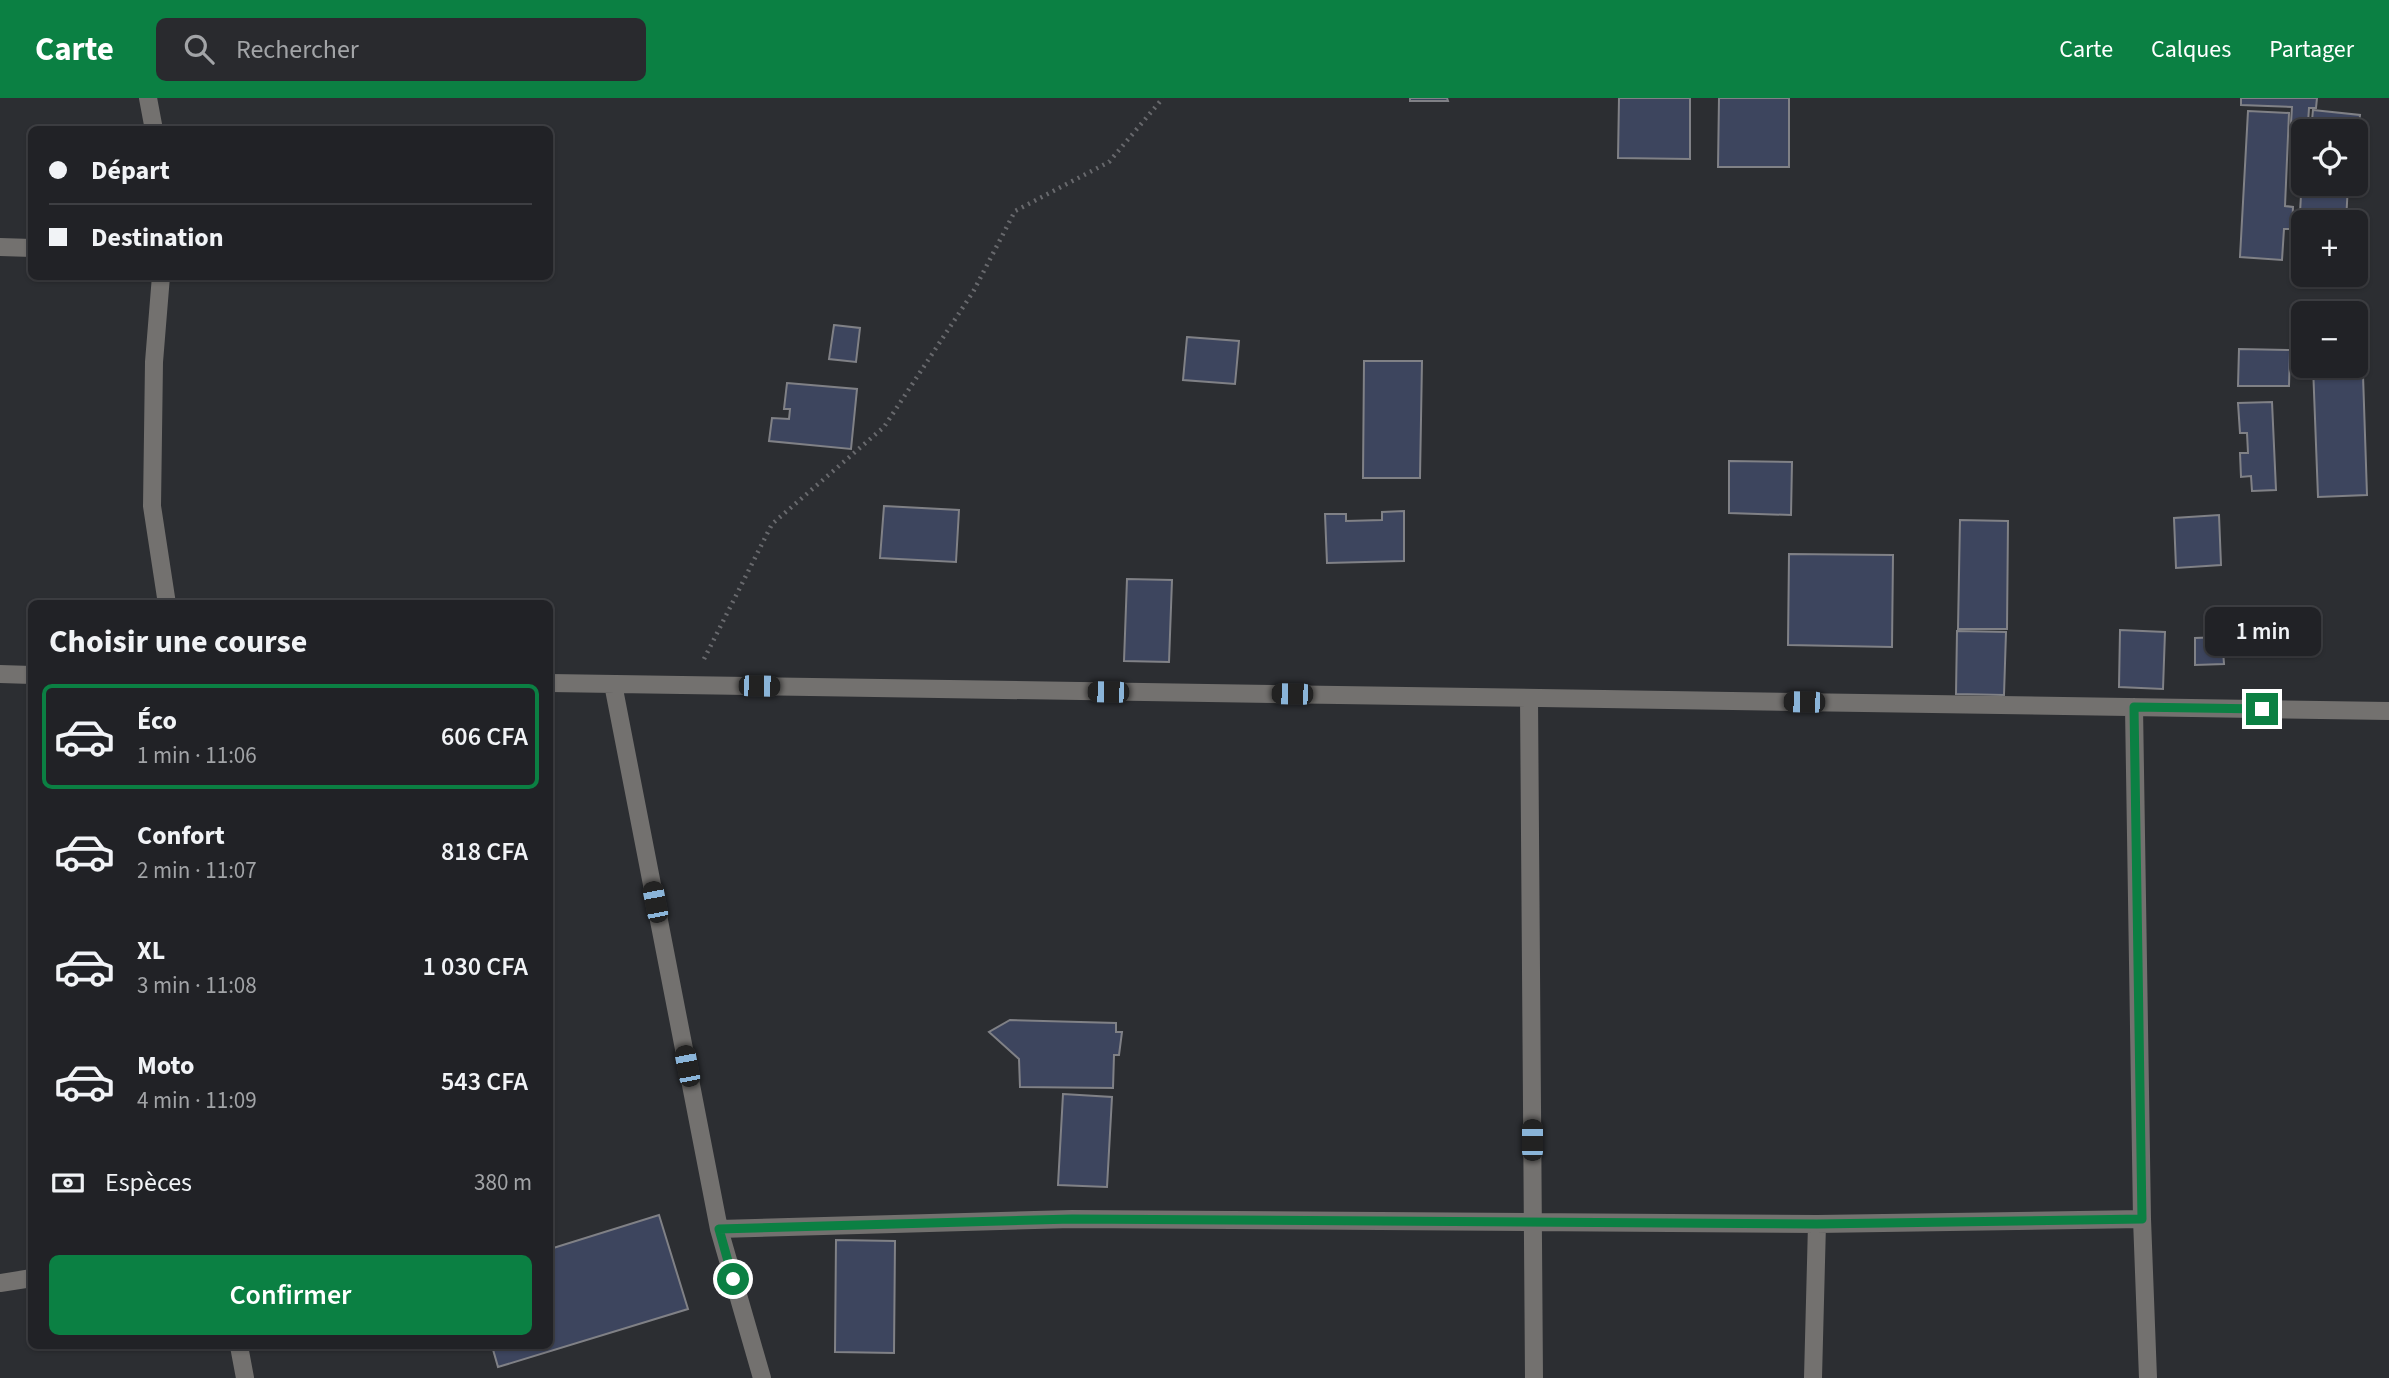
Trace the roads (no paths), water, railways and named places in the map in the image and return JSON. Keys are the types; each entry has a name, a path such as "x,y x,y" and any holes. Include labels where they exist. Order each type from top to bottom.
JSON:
{"street":[{"path":"149,98 153,126"},
{"path":"0,247 28,248"},
{"path":"161,280 154,362 152,506 166,600"},
{"path":"0,674 28,675"},
{"path":"553,683 2389,711"},
{"path":"613,684 719,1229 762,1378"},
{"path":"1530,698 1534,1378"},
{"path":"2134,707 2142,1219 2148,1378"},
{"path":"719,1229 1072,1219 1817,1224 2142,1219"},
{"path":"1813,1378 1817,1224"},
{"path":"0,1283 28,1279"},
{"path":"240,1349 245,1378"}]}
